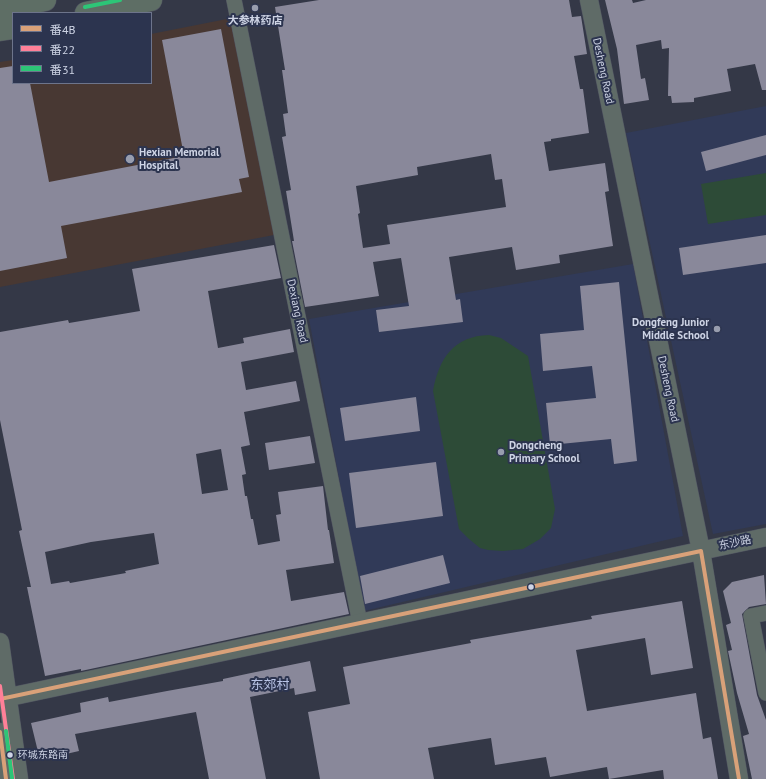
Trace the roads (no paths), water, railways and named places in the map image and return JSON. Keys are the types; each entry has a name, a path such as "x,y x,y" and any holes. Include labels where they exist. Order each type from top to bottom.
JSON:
{"main road":[{"path":"0,9 45,0"},
{"path":"91,12 151,0"},
{"path":"0,30 12,28"}],"street":[{"name":"Dexiang Road","path":"234,0 360,623"},
{"name":"Desheng Road","path":"589,0 701,551 739,779"},
{"name":"东沙路","path":"4,698 766,537"},
{"path":"766,614 751,616 766,693"},
{"path":"0,642 4,698 19,779"},
{"path":"0,732 6,779"}],"place":[{"name":"大参林药店","path":"255,8"},
{"name":"Hexian Memorial Hospital","path":"130,159"},
{"name":"Dongfeng Junior Middle School","path":"717,329"},
{"name":"Dongcheng Primary School","path":"501,452"},
{"name":"环城东路南","path":"10,755"}],"district":[{"name":"东郊村","path":"270,685"}]}
